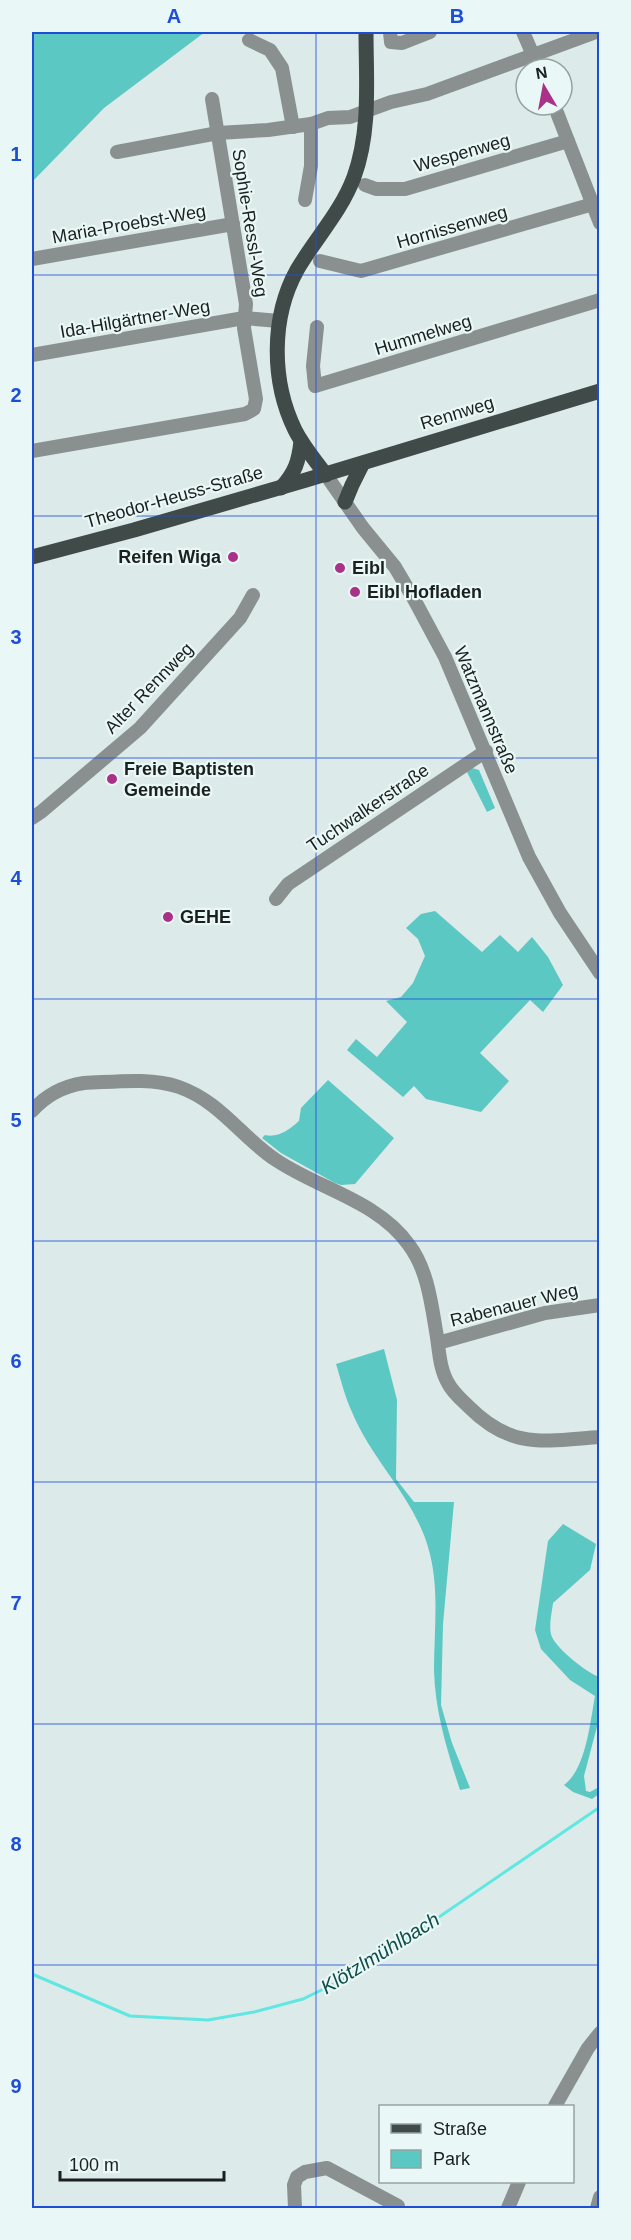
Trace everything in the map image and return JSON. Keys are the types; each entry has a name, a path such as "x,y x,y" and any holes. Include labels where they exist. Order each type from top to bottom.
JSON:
{"main road":[{"path":"326,474 301,441 294,427 283,391 278,354 279,321 283,303 297,270 336,212 354,177 367,112 366,32"},
{"name":"Rennweg","path":"326,474 600,391"},
{"path":"281,488 297,466 301,441"},
{"path":"345,502 363,463"},
{"name":"Theodor-Heuss-Straße","path":"32,556 145,527 326,474"}],"street":[{"path":"390,32 392,42 402,43 430,32"},
{"path":"523,32 533,57"},
{"name":"Sophie-Ressl-Weg","path":"117,152 218,133 293,127 328,118 350,117 391,102 427,94 596,32"},
{"path":"249,40 270,50 282,68 293,127"},
{"name":"Sophie-Ressl-Weg","path":"32,451 245,414 254,409 256,399 244,328 246,304 212,99"},
{"path":"559,117 600,223"},
{"path":"305,201 311,166 311,124"},
{"name":"Wespenweg","path":"365,185 376,189 405,189 568,141"},
{"name":"Hornissenweg","path":"320,261 361,271 592,204"},
{"name":"Maria-Proebst-Weg","path":"32,259 232,224"},
{"name":"Hummelweg","path":"317,327 313,366 315,386 600,300"},
{"name":"Sophie-Ressl-Weg","path":"244,318 279,321"},
{"name":"Ida-Hilgärtner-Weg","path":"32,355 244,318"},
{"name":"Watzmannstraße","path":"326,474 363,528 395,567 415,601 445,657 529,857 560,913 598,969"},
{"name":"Alter Rennweg","path":"32,818 140,728 240,618 253,595"},
{"name":"Tuchwalkerstraße","path":"276,899 288,884 486,751"},
{"path":"32,1111 56,1091 84,1083 166,1084 198,1095 215,1106 275,1159 305,1177 373,1211 396,1230 409,1245 425,1279 444,1376 448,1385 475,1412 512,1437 527,1440 600,1437"},
{"name":"Rabenauer Weg","path":"438,1343 544,1313 600,1305"},
{"path":"556,2105 588,2048 600,2032"},
{"path":"295,2208 294,2185 297,2176 305,2172 327,2168 398,2206 396,2208"},
{"path":"508,2208 518,2183"},
{"path":"597,2208 600,2197"}],"green space":[{"path":"32,32 205,32 104,108 32,182"},
{"path":"472,768 479,770 495,808 487,812 466,770"},
{"path":"435,911 482,952 500,935 518,952 532,937 548,957 563,985 543,1012 530,1000 480,1053 509,1081 481,1112 426,1099 414,1086 403,1097 347,1050 356,1039 377,1057 407,1022 386,1001 401,997 413,983 425,956 418,939 406,928 421,914"},
{"path":"328,1080 394,1138 355,1184 335,1183 281,1153 262,1138 265,1135 270,1136 283,1132 299,1121 301,1108"},
{"path":"384,1349 397,1400 396,1479 414,1502 454,1502 443,1624 441,1705 452,1743 470,1788 460,1790 446,1746 435,1686 436,1608 434,1577 428,1547 413,1512 360,1429 347,1400 336,1364"},
{"path":"563,1524 596,1544 590,1570 553,1603 550,1625 552,1637 560,1648 580,1666 599,1677 599,1719 584,1776 586,1791 590,1792 599,1787 599,1794 592,1799 573,1792 564,1785 571,1778 582,1757 595,1696 570,1680 541,1649 535,1630 548,1541"}],"waterway":[{"name":"Klötzlmühlbach","path":"32,1974 130,2016 208,2020 254,2012 303,1999 379,1958 600,1807"}],"place":[{"name":"Reifen Wiga","path":"233,557"},
{"name":"Eibl","path":"340,568"},
{"name":"Eibl Hofladen","path":"355,592"},
{"name":"Freie Baptisten Gemeinde","path":"112,779"},
{"name":"GEHE","path":"168,917"}]}
